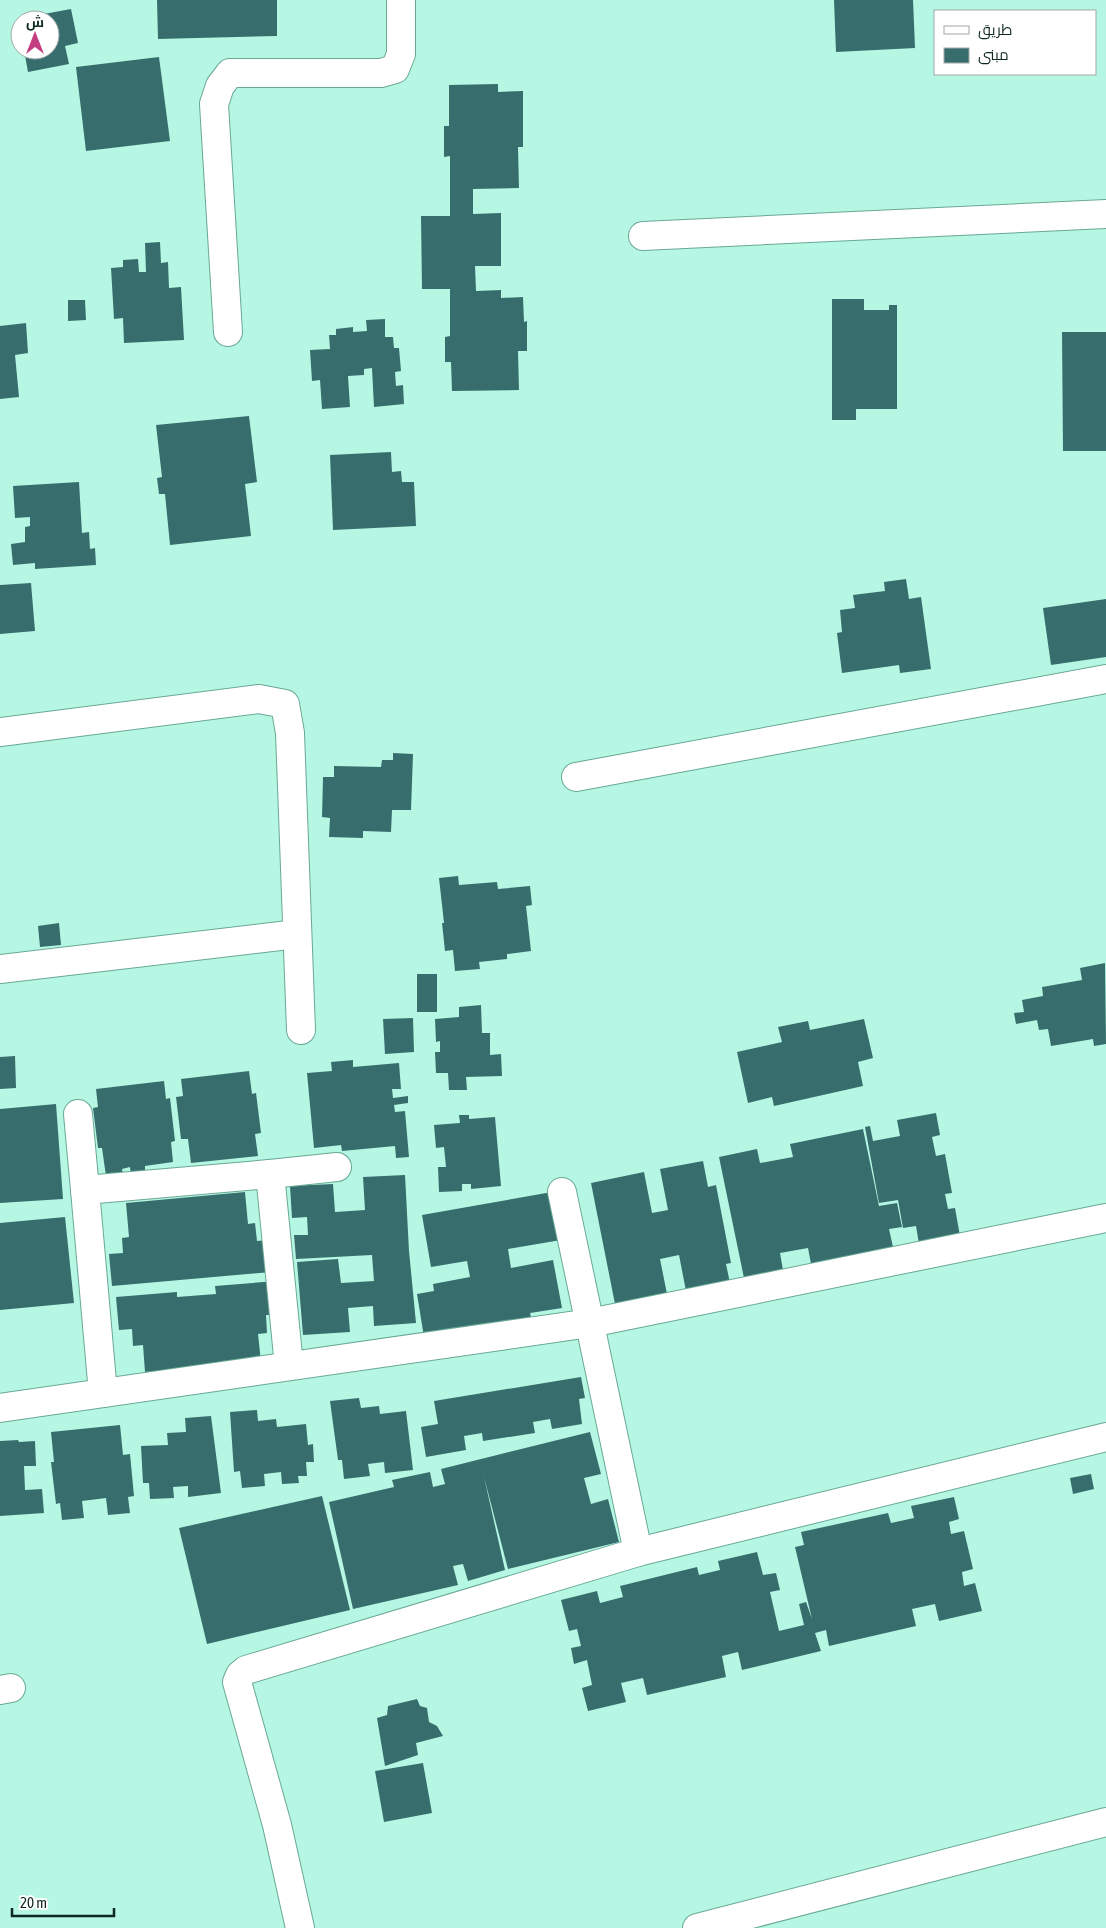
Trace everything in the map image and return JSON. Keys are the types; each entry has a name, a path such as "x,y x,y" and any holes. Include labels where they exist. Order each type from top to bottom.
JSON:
{"street":[{"path":"228,332 214,104 220,86 230,73 381,73 396,69 401,54 401,0"},
{"path":"643,236 1106,214"},
{"path":"576,777 1106,679"},
{"path":"0,732 259,699 285,704 290,733 301,1030"},
{"path":"0,969 298,934"},
{"path":"78,1114 103,1393"},
{"path":"85,1190 337,1167"},
{"path":"270,1174 289,1366"},
{"path":"562,1192 638,1552"},
{"path":"0,1408 590,1323 1106,1218"},
{"path":"300,1928 277,1825 237,1682 240,1674 246,1670 638,1552 1106,1437"},
{"path":"697,1928 1106,1822"}],"building":[{"path":"157,0 277,0 277,36 158,39"},
{"path":"834,0 913,0 915,48 836,52"},
{"path":"71,9 78,43 65,46 69,64 28,72 26,60 60,60 60,11"},
{"path":"159,57 170,141 86,151 76,67"},
{"path":"498,84 498,92 523,91 523,147 518,147 519,188 473,189 473,214 501,213 501,266 475,266 476,291 501,290 501,298 523,297 524,322 527,321 527,351 518,351 519,390 452,391 451,362 445,362 445,337 450,336 450,289 422,289 421,216 450,216 450,156 444,157 444,126 449,126 449,85"},
{"path":"160,242 161,263 168,262 169,288 181,287 184,340 124,343 123,318 114,319 111,268 123,267 123,260 138,259 139,272 146,272 145,243"},
{"path":"832,299 864,299 864,310 889,310 889,305 897,305 897,409 856,409 856,420 832,420"},
{"path":"68,300 85,300 86,320 68,321"},
{"path":"385,319 385,337 393,337 394,348 399,348 401,371 395,372 396,386 403,385 404,404 374,407 372,368 364,369 364,375 348,376 350,407 322,409 320,380 312,381 310,350 330,349 329,335 336,335 336,329 353,327 353,332 367,331 366,320"},
{"path":"26,323 28,353 15,355 19,397 0,399 0,326"},
{"path":"1062,332 1106,332 1106,451 1063,451"},
{"path":"249,416 257,482 245,484 251,536 170,545 165,494 159,494 157,478 162,477 156,425"},
{"path":"391,452 392,472 401,471 402,482 414,482 416,526 333,530 330,455"},
{"path":"79,482 82,533 89,532 90,549 95,548 96,565 35,569 35,563 13,565 11,544 25,542 25,527 30,526 30,517 15,518 13,486"},
{"path":"906,579 909,599 921,597 931,669 900,673 899,665 842,673 837,633 842,632 840,610 855,608 853,595 885,591 884,582"},
{"path":"31,583 35,631 0,634 0,585"},
{"path":"1106,599 1106,657 1051,665 1043,608"},
{"path":"393,753 413,754 411,810 392,810 391,832 363,831 363,838 329,837 330,818 322,817 323,777 334,777 334,766 381,767 382,760 393,760"},
{"path":"458,876 459,885 497,882 498,889 530,886 532,905 526,906 531,951 507,954 507,959 479,962 480,969 455,971 453,950 445,951 439,878"},
{"path":"59,923 61,945 40,947 38,926"},
{"path":"1105,963 1106,1044 1094,1046 1093,1039 1051,1046 1048,1029 1039,1030 1037,1020 1016,1024 1014,1013 1024,1012 1022,1000 1043,996 1042,987 1082,980 1080,968"},
{"path":"417,974 437,974 437,1012 417,1012"},
{"path":"481,1005 482,1033 490,1033 490,1055 501,1054 502,1076 466,1077 467,1090 449,1090 448,1073 436,1073 435,1052 440,1052 440,1041 436,1042 435,1019 459,1017 459,1007"},
{"path":"413,1018 414,1052 385,1054 383,1019"},
{"path":"864,1019 873,1058 858,1062 863,1086 774,1106 772,1097 748,1103 737,1052 782,1042 778,1027 808,1021 810,1030"},
{"path":"15,1056 16,1088 0,1089 0,1057"},
{"path":"353,1060 353,1067 399,1063 401,1089 392,1089 393,1098 408,1096 408,1103 394,1105 395,1112 405,1111 409,1157 396,1158 395,1146 342,1151 341,1145 314,1148 307,1073 332,1071 331,1062"},
{"path":"249,1071 252,1094 256,1093 261,1133 255,1134 258,1156 191,1163 188,1139 181,1139 176,1097 183,1096 181,1079"},
{"path":"164,1081 166,1099 170,1098 175,1141 171,1142 173,1162 145,1166 145,1174 131,1175 130,1167 122,1169 123,1174 106,1176 102,1148 98,1148 93,1108 98,1107 96,1089"},
{"path":"56,1104 63,1199 0,1203 0,1109"},
{"path":"936,1113 940,1135 932,1137 936,1156 945,1154 952,1193 945,1194 948,1209 955,1208 960,1236 919,1244 916,1226 903,1228 898,1200 879,1203 865,1127 870,1126 873,1141 900,1136 897,1120"},
{"path":"459,1115 469,1115 469,1119 495,1117 501,1186 471,1189 471,1184 462,1184 462,1191 439,1192 438,1167 446,1167 444,1147 436,1148 434,1125 460,1123"},
{"path":"863,1129 879,1206 897,1203 902,1227 889,1229 893,1247 811,1264 808,1248 780,1253 783,1270 744,1278 719,1157 757,1149 760,1163 793,1157 790,1144"},
{"path":"703,1161 708,1187 716,1185 731,1263 726,1264 730,1283 686,1291 679,1255 660,1259 667,1294 615,1304 591,1183 644,1172 652,1213 668,1210 660,1169"},
{"path":"405,1175 409,1251 416,1323 374,1326 373,1306 348,1308 350,1332 303,1335 297,1262 338,1259 341,1283 374,1281 372,1255 296,1259 294,1235 308,1235 307,1217 292,1218 290,1186 333,1184 335,1212 365,1210 363,1177"},
{"path":"245,1192 248,1224 255,1223 257,1241 268,1240 271,1272 112,1286 109,1254 123,1253 122,1238 129,1237 126,1203"},
{"path":"552,1192 561,1240 508,1249 511,1268 553,1260 562,1308 530,1313 533,1325 424,1337 417,1294 434,1291 433,1284 470,1277 467,1261 431,1267 422,1215"},
{"path":"65,1217 74,1303 0,1310 0,1223"},
{"path":"276,1281 279,1315 266,1315 267,1333 258,1334 261,1362 145,1372 143,1345 133,1346 132,1329 119,1330 116,1297 177,1292 177,1297 216,1294 215,1286"},
{"path":"581,1377 585,1398 579,1399 582,1424 552,1429 550,1419 533,1422 535,1433 483,1441 482,1433 464,1436 466,1450 426,1457 421,1427 438,1424 434,1401"},
{"path":"359,1398 361,1408 379,1406 380,1414 406,1411 413,1470 385,1473 384,1462 368,1464 370,1476 344,1479 342,1460 338,1460 330,1401"},
{"path":"257,1410 258,1421 276,1419 277,1427 306,1424 308,1445 313,1444 314,1462 306,1462 307,1476 298,1476 299,1483 282,1484 281,1472 264,1474 265,1486 242,1488 240,1471 234,1472 230,1412"},
{"path":"211,1416 221,1493 188,1497 188,1486 173,1487 174,1498 150,1499 149,1483 143,1483 141,1446 168,1445 167,1433 186,1432 185,1418"},
{"path":"120,1425 123,1455 130,1454 134,1496 128,1497 130,1513 108,1515 106,1498 82,1501 84,1518 62,1520 60,1503 56,1504 51,1462 54,1462 51,1432"},
{"path":"590,1432 601,1474 584,1478 591,1504 608,1499 619,1542 508,1569 484,1477 505,1570 468,1581 463,1564 453,1566 458,1585 353,1609 329,1502 394,1487 392,1480 430,1472 433,1487 445,1484 441,1469"},
{"path":"18,1440 19,1442 35,1441 36,1466 24,1466 25,1490 42,1489 44,1513 0,1516 0,1441"},
{"path":"1091,1474 1094,1489 1073,1494 1070,1478"},
{"path":"322,1496 350,1610 207,1644 179,1528"},
{"path":"954,1497 959,1519 949,1522 951,1534 964,1531 973,1569 962,1572 964,1586 975,1583 982,1611 939,1621 935,1604 912,1609 916,1626 829,1646 826,1630 815,1633 821,1651 742,1670 738,1652 722,1656 726,1677 647,1695 643,1678 621,1683 626,1702 588,1711 582,1688 592,1685 587,1660 574,1664 571,1648 581,1646 577,1629 569,1631 561,1600 597,1591 600,1603 623,1597 620,1586 697,1567 699,1575 720,1570 718,1561 757,1552 763,1575 776,1573 780,1590 770,1592 779,1631 804,1625 799,1604 806,1602 812,1619 795,1547 804,1545 801,1532 888,1513 891,1523 914,1518 911,1506"},
{"path":"417,1699 420,1706 427,1708 429,1722 437,1726 443,1736 416,1743 418,1755 385,1766 377,1718 387,1715 388,1706"},
{"path":"423,1763 432,1813 384,1822 375,1771"}]}
